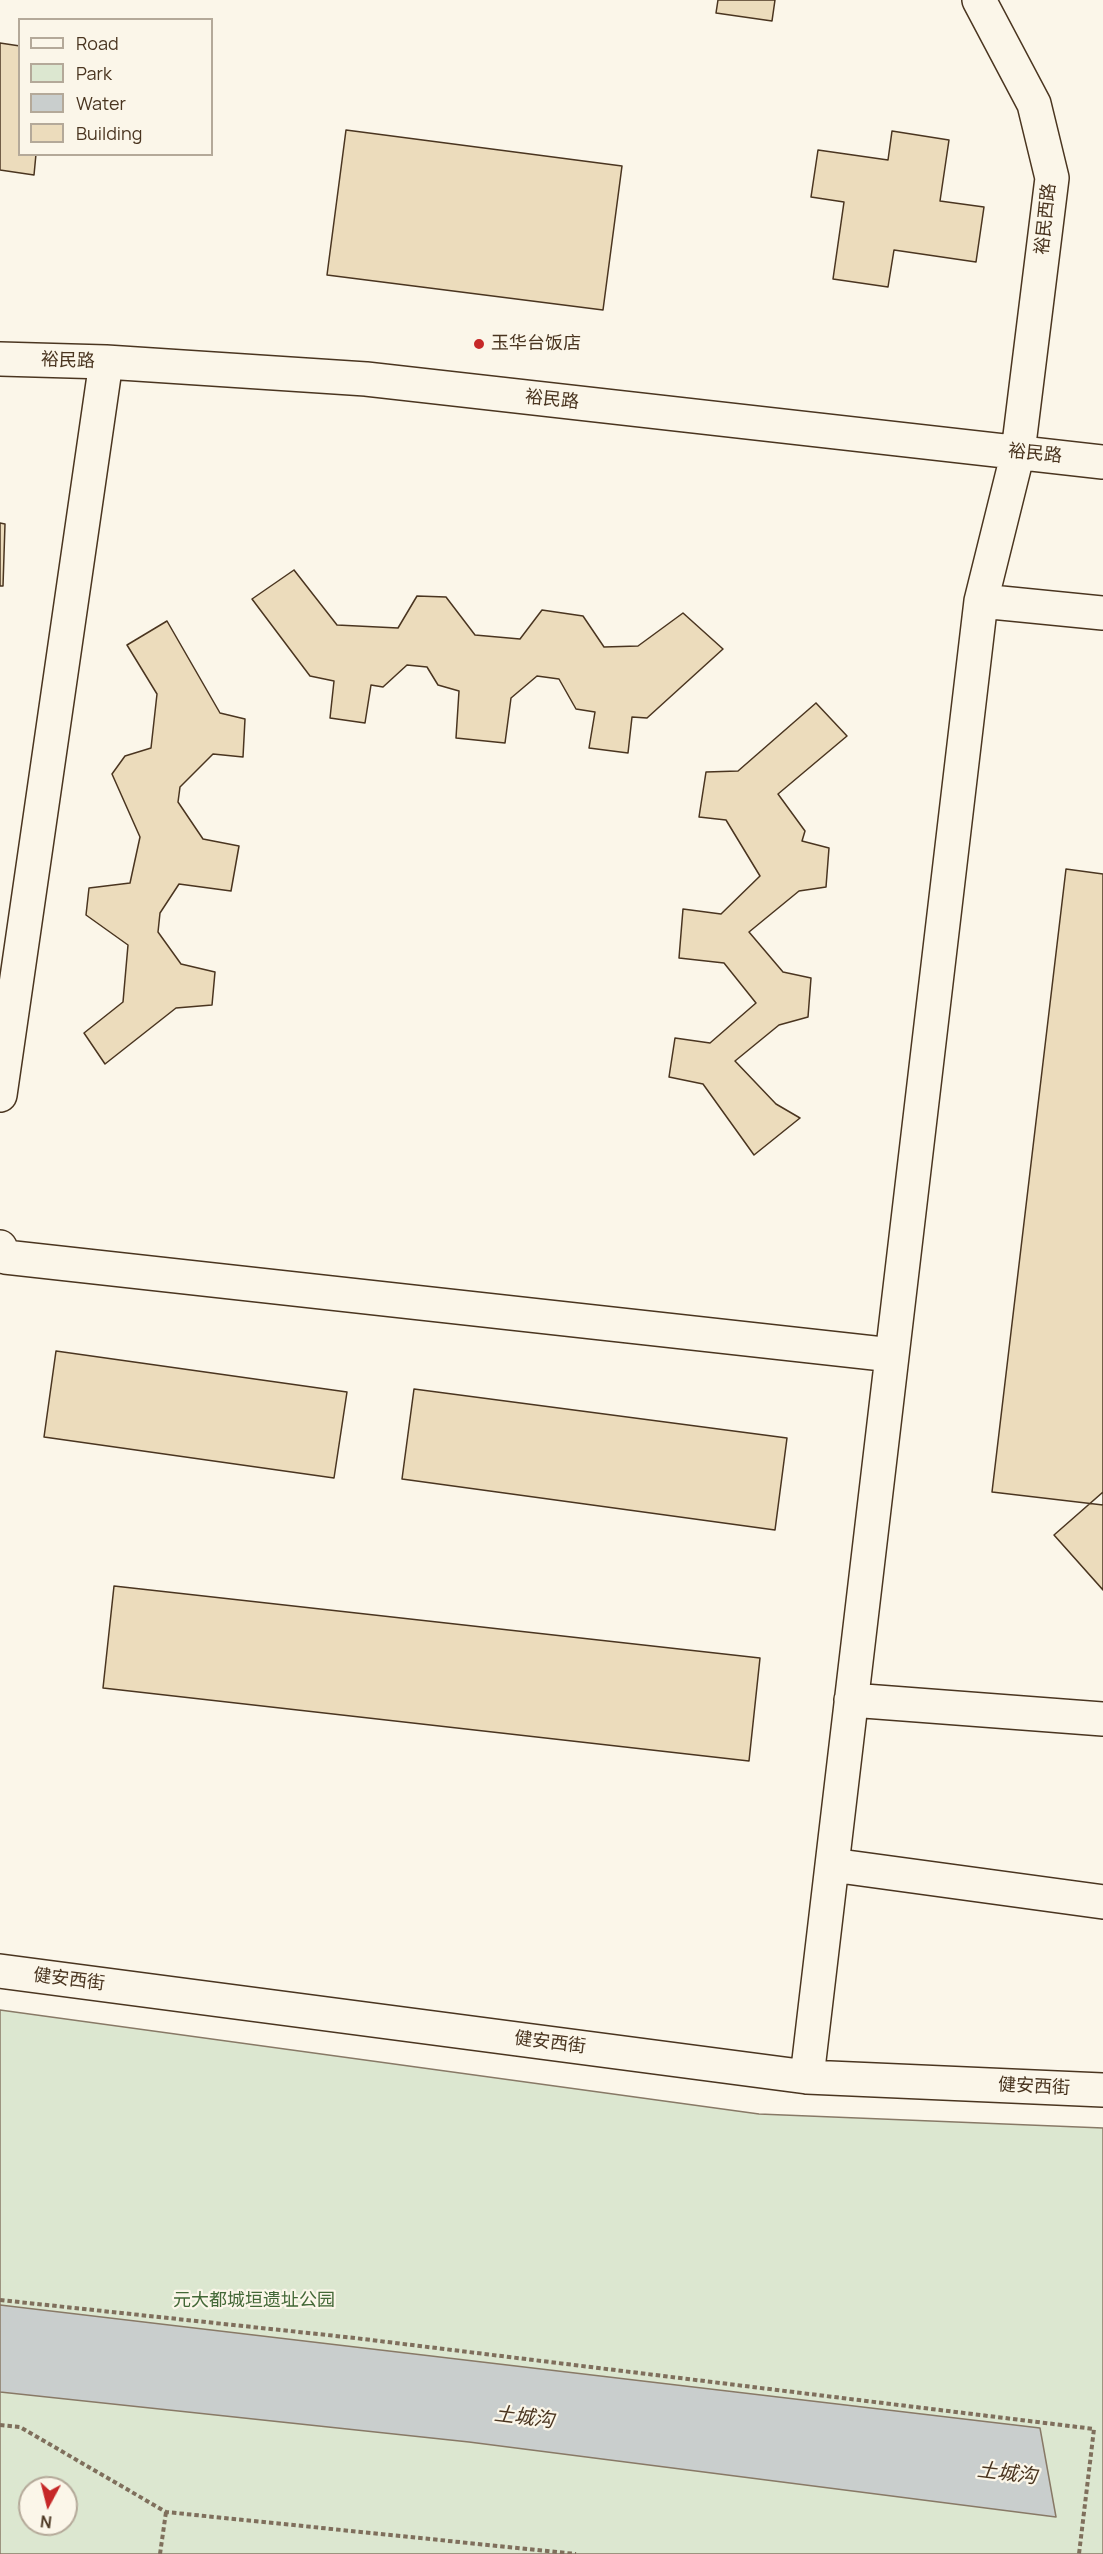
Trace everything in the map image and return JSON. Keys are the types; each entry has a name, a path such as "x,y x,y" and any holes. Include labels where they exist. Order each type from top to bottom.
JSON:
{"street":[{"name":"裕民西路","path":"807,2077 981,601 1018,452 1052,178 1034,104 980,0"},
{"name":"裕民路","path":"0,359 106,362 366,379 1103,462"},
{"path":"0,1095 106,362"},
{"path":"981,601 1103,613"},
{"path":"0,1247 5,1257 892,1355"},
{"path":"851,1700 1103,1719"},
{"path":"832,1865 1103,1902"},
{"name":"健安西街","path":"0,1971 807,2077 1103,2090"}],"path":[{"path":"0,2300 367,2339 1094,2429 1079,2554"},
{"path":"0,2425 20,2427 166,2512 576,2554"},
{"path":"160,2554 166,2512"}],"green space":[{"name":"元大都城垣遗址公园","path":"0,2010 759,2114 1103,2128 1103,2554 0,2554"}],"water":[{"name":"土城沟","path":"0,2305 1040,2428 1056,2517 469,2442 0,2392"}],"building":[{"path":"718,0 775,0 772,21 716,13"},
{"path":"0,43 18,46 18,156 36,156 34,175 0,170"},
{"path":"346,130 622,166 603,310 327,275"},
{"path":"892,131 949,140 940,201 984,207 976,262 894,250 888,287 833,279 844,202 811,197 818,150 888,160"},
{"path":"0,523 5,524 3,586 0,586"},
{"path":"294,570 337,625 398,628 417,596 446,597 475,635 520,639 542,610 583,616 604,647 638,646 683,613 723,649 647,718 632,717 628,753 589,748 595,712 576,709 559,679 537,676 511,698 505,743 456,738 459,691 438,685 427,667 407,665 383,687 371,685 365,723 330,718 334,681 310,676 252,599"},
{"path":"167,621 220,713 245,719 243,757 213,754 180,787 178,802 203,839 239,846 231,891 179,884 160,913 158,932 181,964 215,972 212,1005 176,1008 105,1064 84,1033 123,1002 128,945 86,915 89,888 130,883 140,837 112,774 125,756 151,748 157,694 127,645"},
{"path":"816,703 847,736 778,794 805,831 802,841 829,848 826,887 799,891 749,932 783,972 811,978 808,1017 779,1025 735,1061 776,1104 800,1118 754,1155 703,1084 669,1077 675,1038 710,1043 756,1003 724,963 679,958 683,909 721,914 760,876 726,820 699,817 706,772 738,771"},
{"path":"1066,869 1103,874 1103,1505 992,1492"},
{"path":"56,1351 347,1392 334,1478 44,1437"},
{"path":"414,1389 787,1438 775,1530 402,1479"},
{"path":"1103,1492 1103,1590 1054,1535"},
{"path":"114,1586 760,1658 749,1761 103,1688"}],"place":[{"name":"玉华台饭店","path":"479,344"}]}
